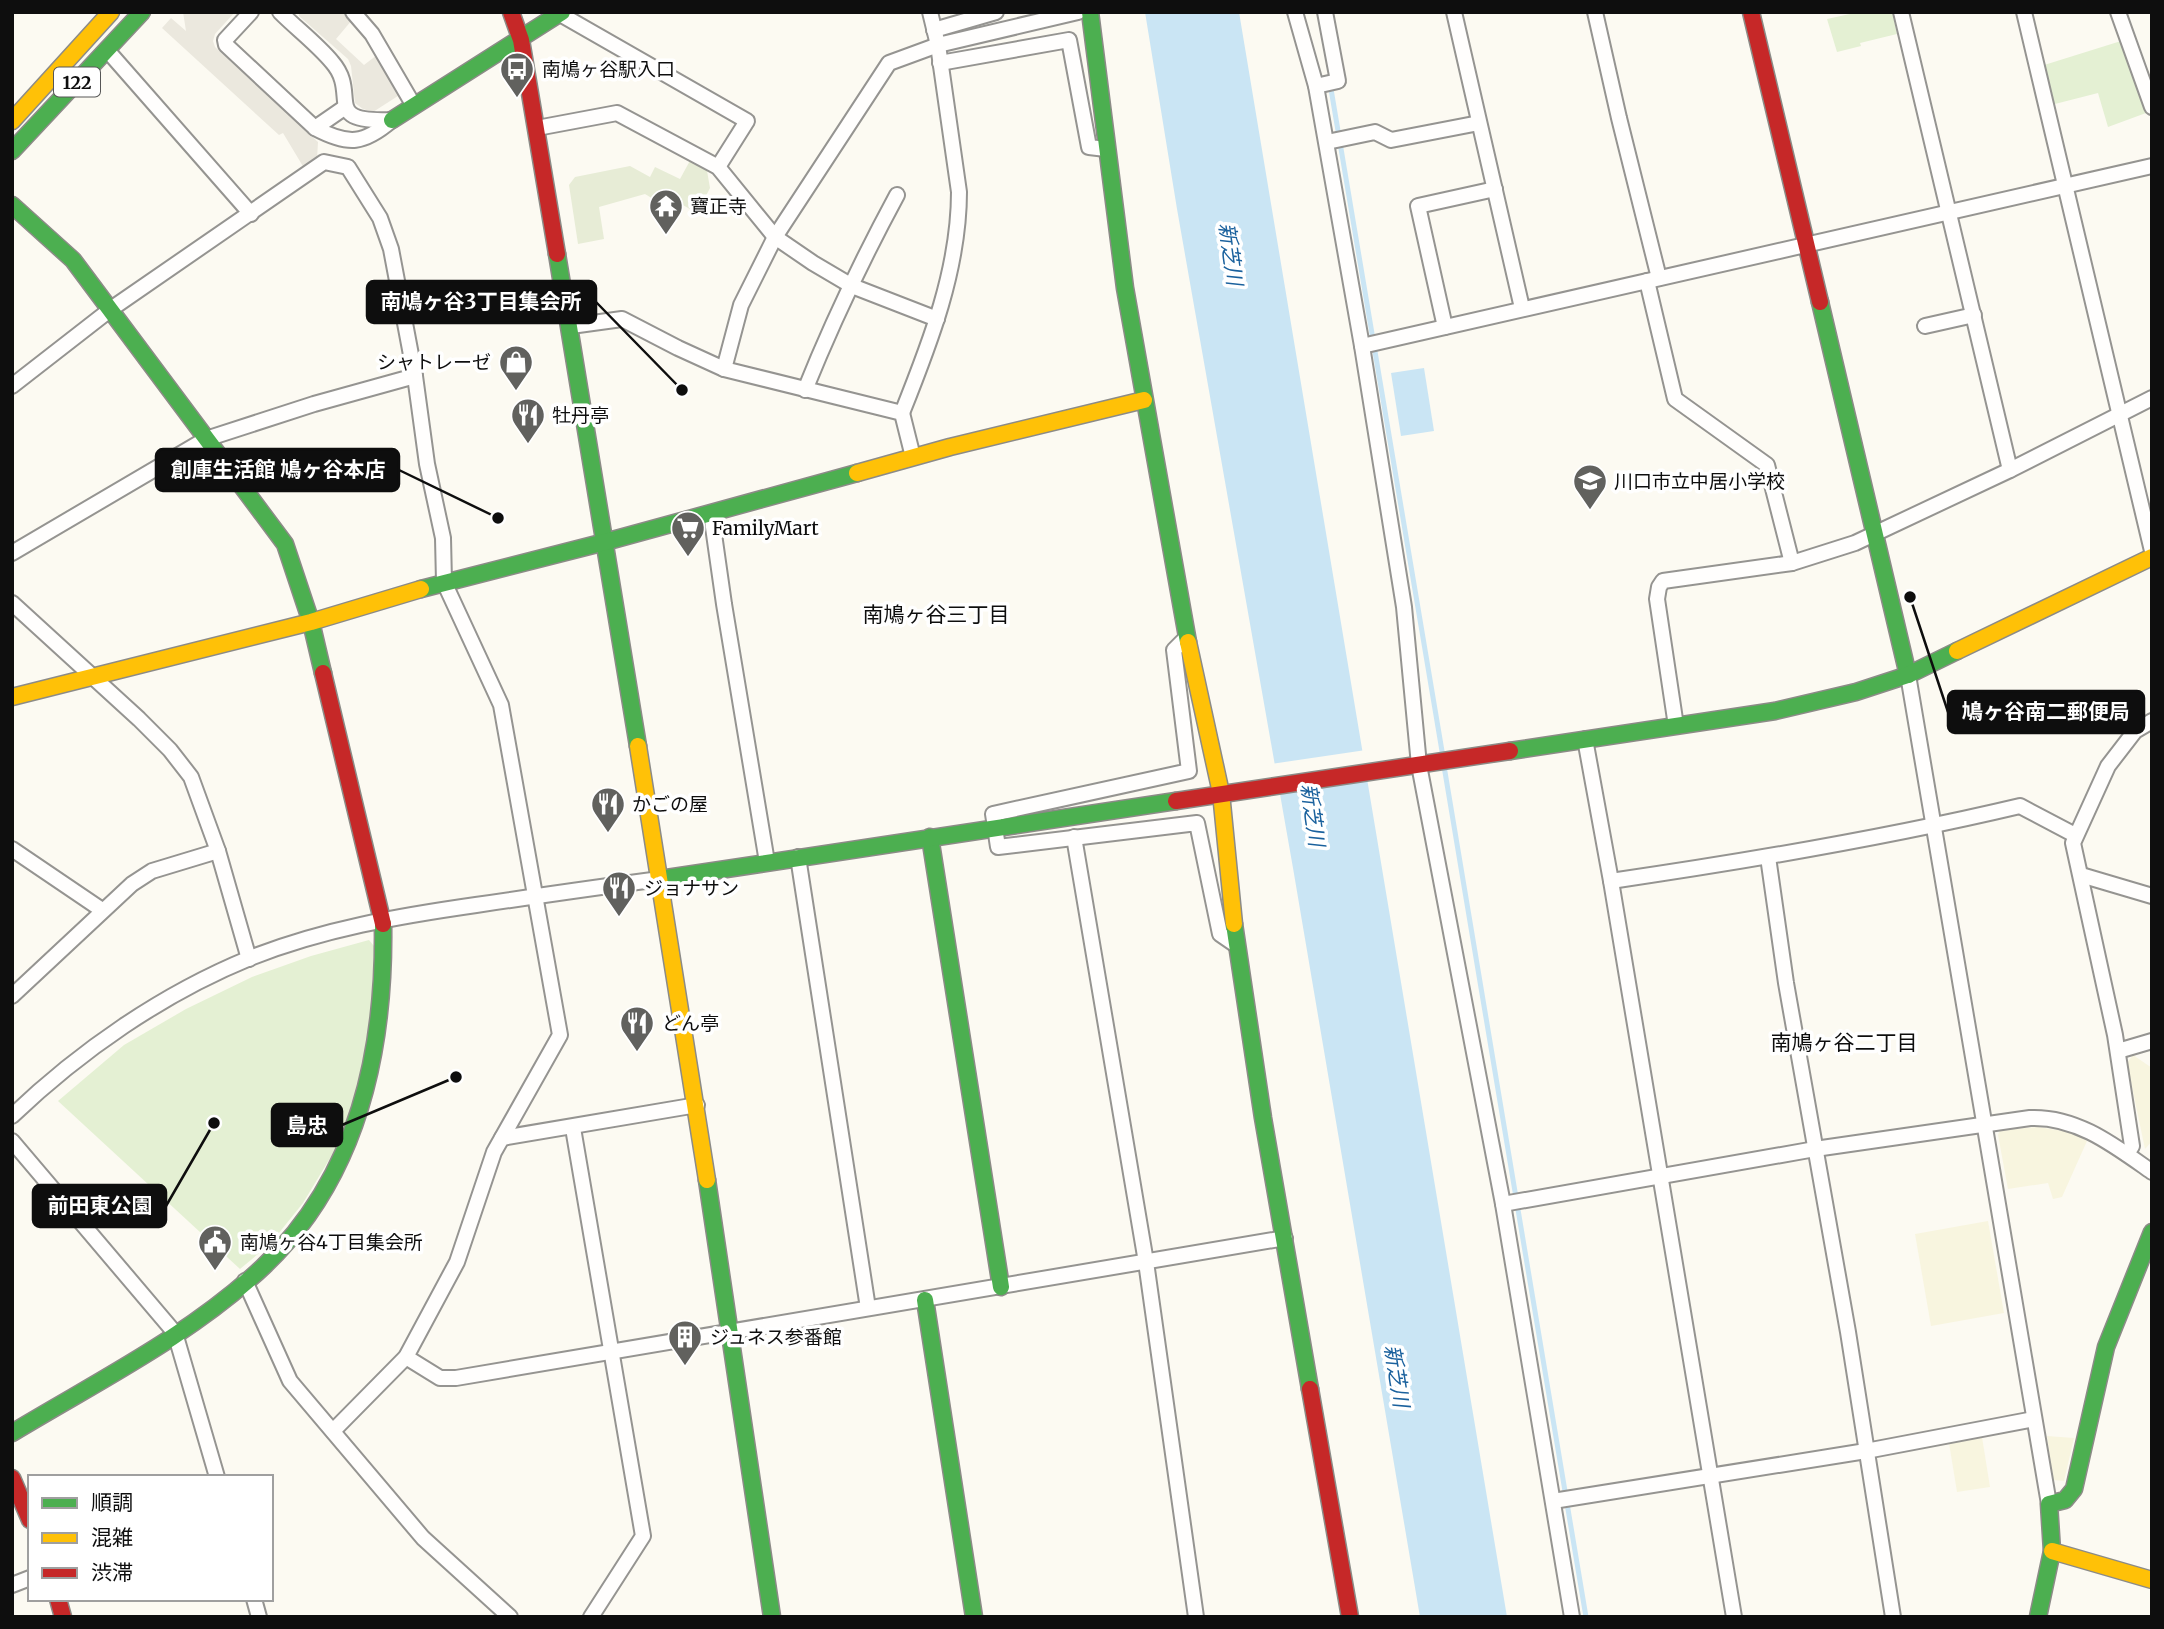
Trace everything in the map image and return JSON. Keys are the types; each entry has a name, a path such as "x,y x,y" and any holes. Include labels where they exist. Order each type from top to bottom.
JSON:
{"main road":[{"name":"122","path":"12,121 111,12"},
{"name":"122","path":"12,151 142,12"},
{"path":"511,12 521,40 571,326 697,1105 772,1617"},
{"path":"1090,12 1125,288 1187,637 1226,793 1236,945 1350,1617"},
{"path":"1751,12 1908,675"},
{"path":"392,120 561,13"},
{"path":"12,205 73,260 285,544 311,622 383,919 385,957 374,1060 363,1110 347,1150 321,1199 300,1228 245,1281 175,1333 12,1433"},
{"path":"12,697 311,622 444,582 605,542 913,457 1144,400"},
{"path":"660,879 1676,726 1811,703 1908,675 2152,557"},
{"path":"929,838 1000,1287"},
{"path":"2038,1617 2052,1551 2049,1504 2066,1500 2074,1489 2106,1347 2152,1232"},
{"path":"925,1300 974,1617"},
{"path":"12,1478 28,1515"},
{"path":"2052,1551 2152,1580"}],"street":[{"path":"251,12 225,40 226,45 315,128 331,137 359,140 374,135 392,120"},
{"path":"280,12 333,63 341,76 344,108 357,118 369,121 392,120"},
{"path":"353,12 372,34 415,106"},
{"path":"913,457 902,413 934,334 959,215 959,192 938,45 930,12"},
{"path":"934,30 996,12"},
{"path":"724,369 741,305 775,237 889,63 938,45 1078,12"},
{"path":"1295,12 1316,86 1327,142 1404,607 1413,765 1503,1204 1572,1617"},
{"path":"1316,86 1338,81 1325,12"},
{"path":"1454,12 1522,308"},
{"path":"1595,12 1653,280 1675,399 1767,465 1792,564"},
{"path":"1901,12 2010,470"},
{"path":"2024,12 2152,551"},
{"path":"2118,12 2152,107"},
{"path":"561,13 747,121 718,167"},
{"path":"940,63 1069,40 1089,147 1106,149"},
{"path":"107,50 251,214"},
{"path":"315,128 344,108"},
{"path":"537,128 617,113 718,167 775,237 852,286 937,318"},
{"path":"1327,142 1375,132 1391,140 1479,123"},
{"path":"12,386 111,309 324,162 348,167 380,218 391,249 415,376 427,464 443,538 444,582 501,705 560,1035 494,1152 457,1262 446,1286 405,1357 333,1431"},
{"path":"1362,346 2152,166"},
{"path":"1445,327 1418,206 1495,189"},
{"path":"805,390 870,244 897,195"},
{"path":"1925,326 1974,315"},
{"path":"571,326 622,318 724,369 902,413"},
{"path":"12,553 206,439 415,376"},
{"path":"1676,726 1657,599 1658,587 1663,581 1792,564 1873,535 2152,398"},
{"path":"711,513 767,862"},
{"path":"12,603 94,676 170,750 191,777 218,851 249,959"},
{"path":"1187,637 1174,650 1189,771 993,814 994,828 998,847 1197,823 1220,934 1236,945"},
{"path":"1908,675 2049,1504"},
{"path":"2127,1154 2132,1146 2118,1051 2073,843 2108,766 2135,731 2152,721"},
{"path":"1585,739 1734,1617"},
{"path":"1611,881 1768,857 1933,827 2020,806 2075,835"},
{"path":"1074,838 1146,1262 1195,1617"},
{"path":"12,849 102,910"},
{"path":"12,996 132,884 152,871 218,851"},
{"path":"797,857 868,1308"},
{"path":"1768,857 1786,983 1848,1332 1893,1617"},
{"path":"2081,875 2152,896"},
{"path":"12,1116 70,1064 119,1030 187,989 249,959 313,937 383,919 660,879"},
{"path":"2118,1051 2152,1041"},
{"path":"502,1138 697,1105"},
{"path":"1503,1204 1815,1149 2030,1118 2060,1120 2109,1142 2152,1172"},
{"path":"573,1128 643,1536 592,1617"},
{"path":"12,1141 175,1333 217,1475"},
{"path":"405,1357 440,1378 456,1378 1285,1238"},
{"path":"245,1281 290,1381 423,1538 510,1617"},
{"path":"1553,1500 1866,1451 2034,1419"}],"shaded area":[{"path":"183,12 235,12 215,34 215,47 318,142 317,159 304,168 283,133 279,135 162,28 171,18 186,31"},
{"path":"299,12 344,12 352,20 336,39 364,65 377,55 401,94 373,112 355,103 348,59 299,16"},
{"path":"2133,1055 2152,1068 2152,1141 2145,1149 2127,1063"},
{"path":"2038,1127 2070,1132 2087,1141 2062,1197 2053,1199 2048,1183 2008,1189 1998,1135 2000,1130"},
{"path":"1988,1221 2004,1313 1931,1326 1915,1234"},
{"path":"2047,1436 2074,1438 2064,1481 2053,1480"},
{"path":"1982,1437 1990,1487 1957,1492 1949,1443"}],"green space":[{"path":"1859,12 1892,12 1897,34 1837,52 1827,19"},
{"path":"2121,41 2146,113 2108,127 2098,93 2051,105 2041,66"},
{"path":"692,157 706,165 710,188 697,213 665,195 660,203 645,194 599,207 604,239 578,244 569,185 575,177 630,166 650,177 655,167 680,179"},
{"path":"369,940 374,946 371,1015 366,1051 358,1089 338,1145 303,1203 270,1244 240,1269 58,1101 124,1045 186,1009 252,977 311,956"}],"water":[{"name":"新芝川","path":"1145,12 1239,12 1507,1617 1420,1617"},
{"path":"1424,368 1434,431 1401,436 1391,373"}],"pier":[{"path":"1366,750 1371,780 1277,795 1271,764"}],"waterway":[{"path":"1330,83 1443,757"},
{"path":"1444,766 1586,1617"}],"traffic: fast":[{"path":"12,151 142,12"},
{"path":"392,120 562,12"},
{"path":"1090,12 1125,288 1188,642"},
{"path":"12,205 73,260 285,544 311,622 323,673"},
{"path":"557,254 638,746"},
{"path":"1820,302 1908,675"},
{"path":"421,589 857,473"},
{"path":"1510,751 1775,711 1856,692 1908,675 1957,651"},
{"path":"660,879 1176,801"},
{"path":"930,837 1001,1287"},
{"path":"12,1433 143,1356 206,1314 264,1266 296,1231 323,1192 344,1151 360,1108 379,1018 383,924"},
{"path":"1234,924 1263,1118 1310,1389"},
{"path":"707,1180 772,1617"},
{"path":"2038,1617 2052,1551 2049,1504 2065,1500 2074,1489 2106,1347 2152,1232"},
{"path":"925,1300 974,1617"}],"traffic: slow":[{"path":"12,121 111,12"},
{"path":"857,473 950,447 1144,400"},
{"path":"1957,651 2152,557"},
{"path":"12,697 311,622 421,589"},
{"path":"1188,642 1221,793 1234,924"},
{"path":"638,746 707,1180"},
{"path":"2052,1551 2152,1580"}],"traffic: jam":[{"path":"511,12 521,40 557,254"},
{"path":"1751,12 1820,302"},
{"path":"323,673 383,924"},
{"path":"1176,801 1510,751"},
{"path":"1310,1389 1350,1617"},
{"path":"12,1478 28,1515"},
{"path":"59,1601 63,1617"}],"place":[{"name":"南鳩ヶ谷駅入口","path":"517,99"},
{"name":"寶正寺","path":"666,236"},
{"name":"南鳩ヶ谷3丁目集会所","path":"682,390"},
{"name":"シャトレーゼ","path":"516,392"},
{"name":"牡丹亭","path":"528,445"},
{"name":"川口市立中居小学校","path":"1590,511"},
{"name":"創庫生活館 鳩ヶ谷本店","path":"498,518"},
{"name":"FamilyMart","path":"688,558"},
{"name":"鳩ヶ谷南二郵便局","path":"1910,597"},
{"name":"かごの屋","path":"608,834"},
{"name":"ジョナサン","path":"619,918"},
{"name":"どん亭","path":"637,1053"},
{"name":"島忠","path":"456,1077"},
{"name":"前田東公園","path":"214,1123"},
{"name":"南鳩ヶ谷4丁目集会所","path":"215,1272"},
{"name":"ジュネス参番館","path":"685,1367"}],"district":[{"name":"南鳩ヶ谷三丁目","path":"936,614"},
{"name":"南鳩ヶ谷二丁目","path":"1844,1042"}]}
